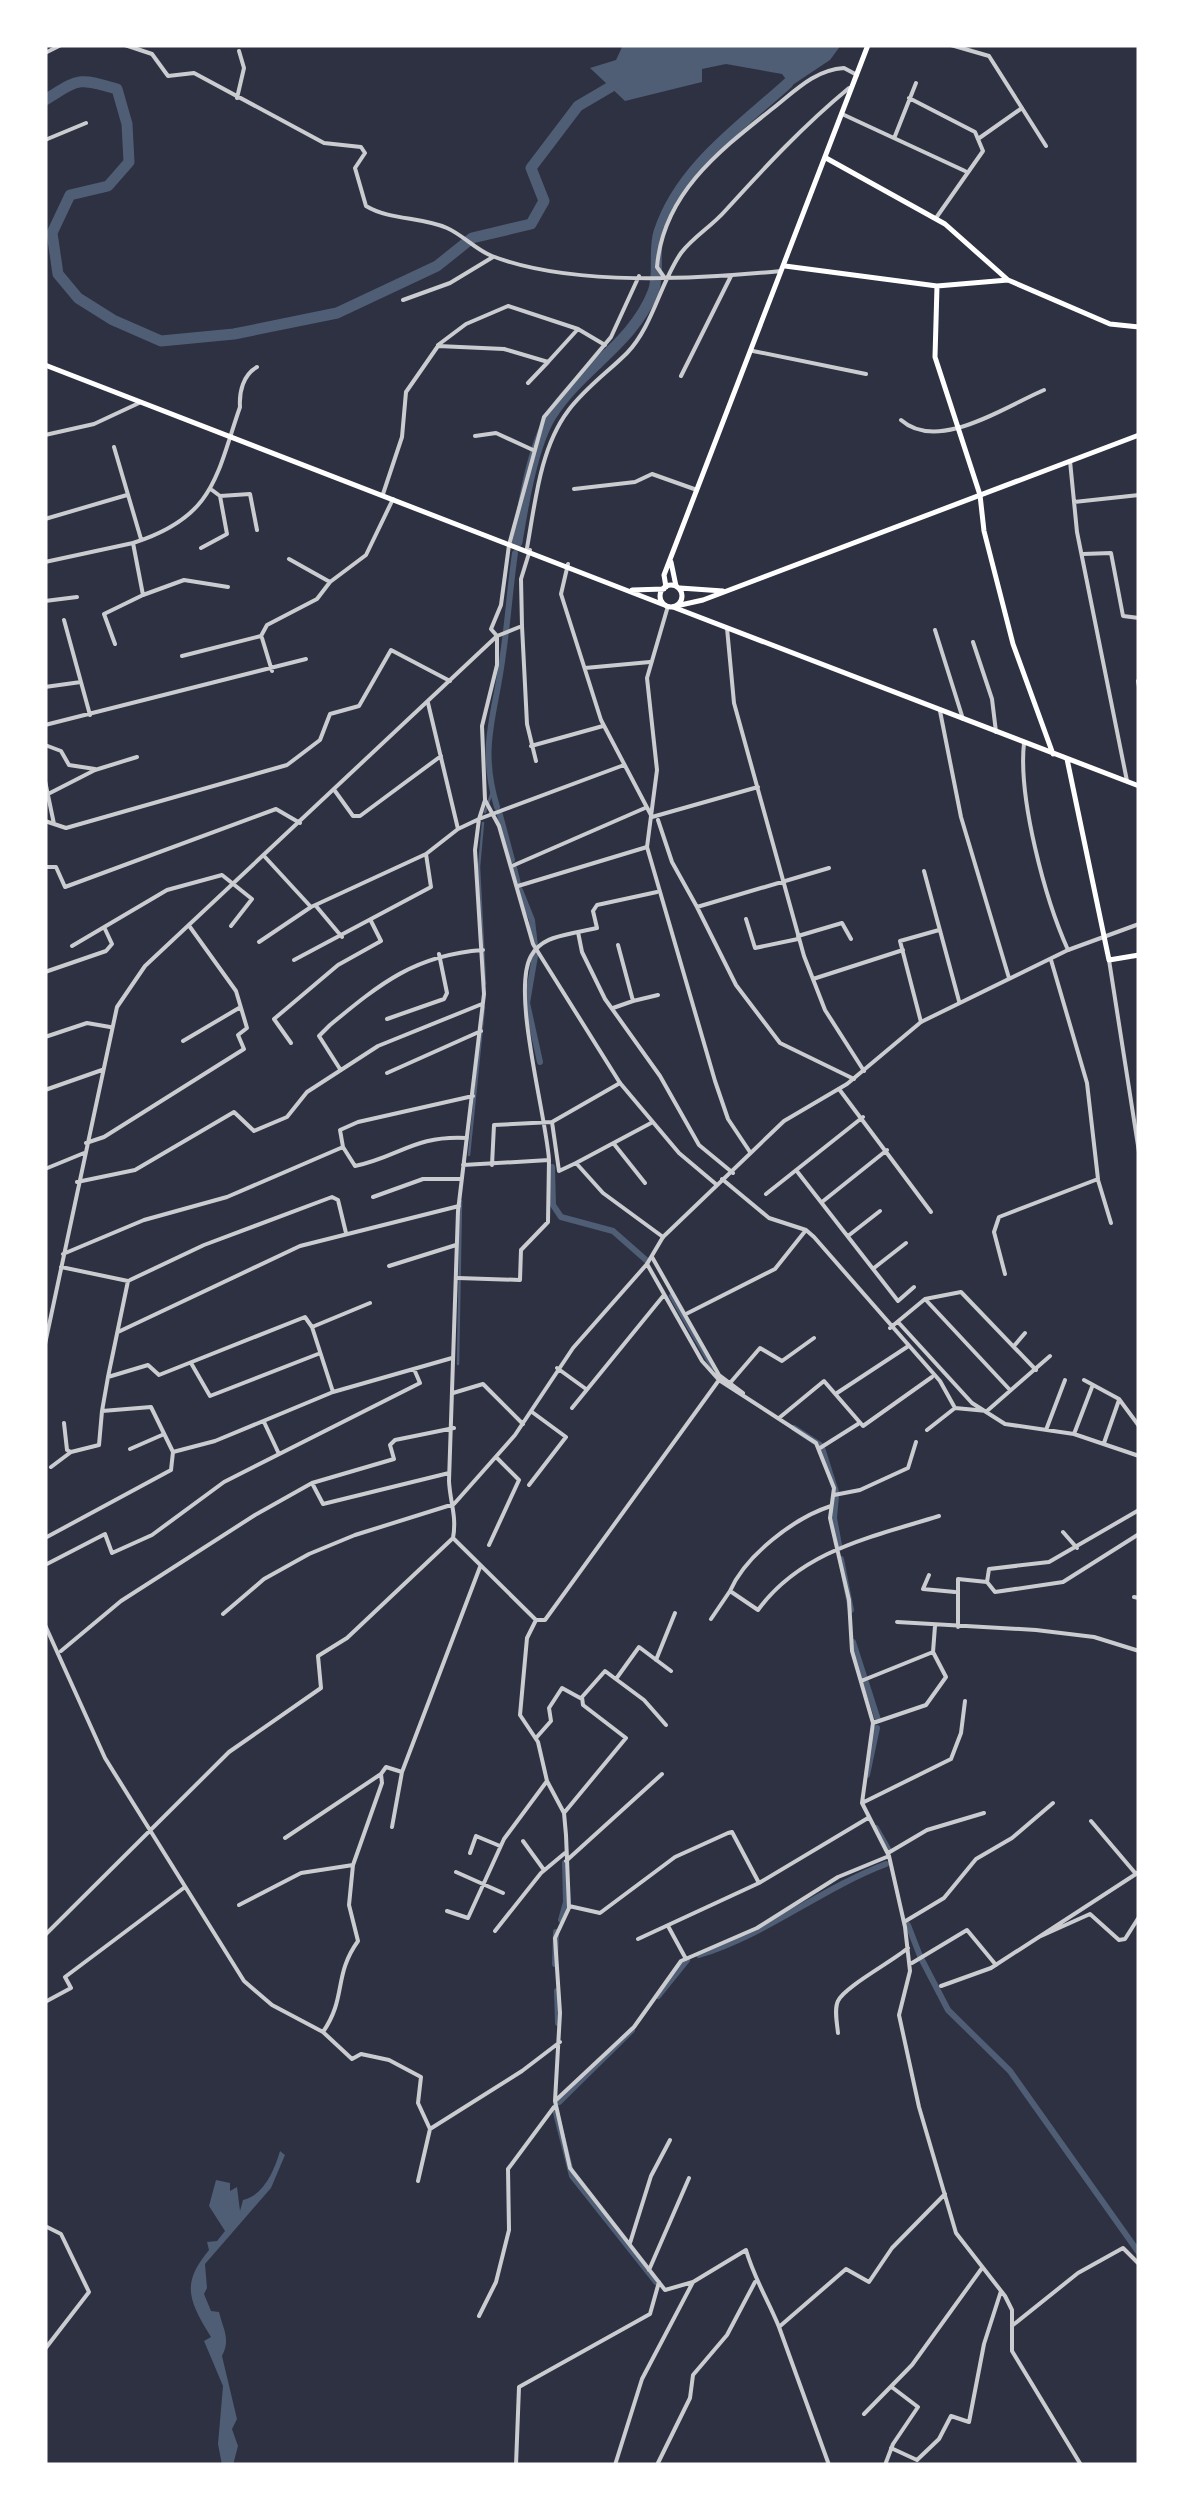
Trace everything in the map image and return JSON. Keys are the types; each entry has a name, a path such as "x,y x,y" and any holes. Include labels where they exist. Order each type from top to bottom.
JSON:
{"main road":[{"path":"671,606 661,598 664,575 754,350 868,45"},
{"path":"826,158 936,218 1008,280 1110,324 1139,327"},
{"path":"784,268 937,286 1008,280"},
{"path":"937,286 935,357 980,495 984,531 1014,644 1053,754"},
{"path":"45,365 1139,786"},
{"path":"671,606 726,591 1139,435"},
{"path":"671,606 682,598 672,559"},
{"path":"628,589 726,591"},
{"path":"1067,759 1109,960 1139,954"}],"street":[{"path":"45,53 61,45"},
{"path":"125,45 152,54 168,76 194,73 237,100 283,118 324,142 361,146 365,153 355,168 366,206 447,228 493,256 544,271 661,277 731,276 784,268"},
{"path":"952,45 989,56 1046,146"},
{"path":"237,100 244,68 239,51"},
{"path":"661,277 657,266 662,235 685,189 706,162 816,75 844,68 857,75"},
{"path":"896,136 916,84"},
{"path":"536,761 521,579 538,482 560,424 595,380 627,353 656,302 661,277 684,248 724,213 804,125 853,85"},
{"path":"909,98 975,132 983,151 936,218"},
{"path":"978,139 1022,108"},
{"path":"842,114 967,172"},
{"path":"45,140 86,124"},
{"path":"403,300 450,283 493,256"},
{"path":"45,1934 229,1752 321,1688 318,1656 347,1638 453,1538 454,1504 449,1473 454,1428 459,1206 481,1031 482,950 475,850 486,801 482,726 496,665 498,636 491,629 501,605 509,545 533,450 552,404 605,345 639,276"},
{"path":"681,376 731,276"},
{"path":"383,494 402,436 406,392 438,346 466,324 508,306 578,329 605,345"},
{"path":"528,383 578,329"},
{"path":"438,346 504,348 548,362"},
{"path":"754,350 866,374"},
{"path":"45,562 163,532 212,490 231,436 239,395 248,372 257,367"},
{"path":"902,420 912,430 931,433 958,426 1044,390"},
{"path":"45,436 94,424 140,402"},
{"path":"475,436 496,433 533,450"},
{"path":"114,448 141,540"},
{"path":"1070,461 1082,554 1126,781"},
{"path":"574,489 634,482 652,474 698,490"},
{"path":"212,490 220,496 250,494 257,530"},
{"path":"45,519 128,494"},
{"path":"1074,502 1139,495"},
{"path":"200,548 227,534 220,496"},
{"path":"272,672 261,636 267,625 316,599 330,582 366,555 393,498"},
{"path":"133,542 143,595"},
{"path":"1082,554 1111,553 1123,616 1139,618"},
{"path":"289,559 330,582"},
{"path":"568,564 561,594 603,726 655,818 672,862 736,985 780,1043 854,1079"},
{"path":"115,644 104,614 184,580 228,587"},
{"path":"45,601 77,597"},
{"path":"671,606 650,662 646,696 657,770 655,818 647,847 657,892 728,1120 750,1152"},
{"path":"64,620 90,715"},
{"path":"45,1344 110,1027 137,976 498,636 522,626"},
{"path":"727,628 734,703 798,937 825,1010 864,1071"},
{"path":"935,630 962,719"},
{"path":"182,656 261,636"},
{"path":"973,642 992,698 996,732"},
{"path":"45,821 66,828 287,764 320,740 330,714 358,706 391,650 450,681"},
{"path":"45,726 272,672 306,659"},
{"path":"585,668 650,662"},
{"path":"45,688 81,682"},
{"path":"428,703 458,829"},
{"path":"940,711 961,817 1009,978"},
{"path":"532,746 603,726"},
{"path":"1024,742 1022,769 1046,896 1068,950"},
{"path":"45,745 60,751 69,765 96,770"},
{"path":"335,791 352,816 360,816 441,756"},
{"path":"50,792 96,770 136,757"},
{"path":"259,942 313,906 426,854 458,829 493,811 567,790 624,766"},
{"path":"45,781 54,824"},
{"path":"655,818 758,787"},
{"path":"486,801 512,866 537,949 620,1083 679,1153 716,1184"},
{"path":"512,866 646,808"},
{"path":"45,867 56,867 66,887 276,809 300,823"},
{"path":"518,886 647,847"},
{"path":"294,960 431,887 426,854"},
{"path":"265,856 342,937"},
{"path":"697,907 829,868"},
{"path":"924,870 959,1002"},
{"path":"72,946 105,929 140,902 166,890 222,876 236,884 252,902 231,926"},
{"path":"652,1122 558,1170 524,1003 528,966 548,939 599,926 593,910 597,904 657,892"},
{"path":"746,918 755,948 842,923 850,939"},
{"path":"291,1044 274,1020 338,965 382,942 371,921"},
{"path":"223,1614 264,1580 298,1560 355,1534 454,1504 524,1424 557,1368 647,1264 663,1238 784,1122 854,1079 921,1022 1068,950 1139,924"},
{"path":"86,1142 104,1137 242,1052 238,1035 247,1028 236,992 190,927"},
{"path":"45,972 106,952 112,944 105,929"},
{"path":"921,1022 902,940 939,930"},
{"path":"578,932 582,952 613,1008 660,1076 699,1145 732,1173"},
{"path":"618,945 633,1001"},
{"path":"341,1070 319,1034 382,984 439,954 482,950"},
{"path":"813,978 902,950"},
{"path":"387,1020 444,999 447,992 439,954"},
{"path":"1051,959 1087,1083 1098,1180 1111,1223"},
{"path":"1109,960 1136,1107 1139,1152"},
{"path":"613,1008 658,995"},
{"path":"77,1182 135,1170 234,1112 254,1131 287,1116 307,1092 378,1046 482,1004"},
{"path":"183,1040 241,1007"},
{"path":"45,1037 87,1023 110,1027"},
{"path":"386,1072 481,1031"},
{"path":"45,1090 102,1070"},
{"path":"492,1165 494,1124 547,1122 620,1083"},
{"path":"839,1089 888,1150 930,1212"},
{"path":"468,1138 442,1136 402,1146 355,1166 340,1130 358,1122 474,1096"},
{"path":"766,1194 863,1117"},
{"path":"459,1278 520,1280 521,1250 548,1222 547,1122"},
{"path":"614,1143 644,1184"},
{"path":"63,1254 144,1220 227,1196 344,1147"},
{"path":"822,1202 888,1150"},
{"path":"45,1169 84,1153"},
{"path":"463,1165 549,1160"},
{"path":"576,1163 603,1193 663,1238"},
{"path":"796,1170 898,1301 914,1287"},
{"path":"372,1197 423,1179 461,1180"},
{"path":"722,1179 769,1218 806,1230 908,1346 955,1408"},
{"path":"1005,1274 994,1232 999,1217 1098,1180"},
{"path":"61,1267 128,1281 204,1245 332,1197 338,1200 346,1233"},
{"path":"117,1333 261,1262 346,1233 459,1206"},
{"path":"848,1236 880,1211"},
{"path":"684,1316 775,1270 806,1230"},
{"path":"874,1269 906,1243"},
{"path":"389,1266 458,1244"},
{"path":"652,1257 719,1375 782,1419 824,1381 863,1426 933,1376"},
{"path":"647,1264 702,1362 719,1380 820,1448 834,1495 831,1506 837,1547 874,1723 862,1803 888,1855 908,1948 910,1965 898,2015 918,2107 956,2233 1012,2310 1012,2351 1081,2465"},
{"path":"51,1467 71,1452 99,1444 128,1281"},
{"path":"890,1328 925,1299 961,1292 1037,1371"},
{"path":"572,1408 666,1294"},
{"path":"925,1299 1011,1391"},
{"path":"312,1327 370,1302"},
{"path":"108,1377 148,1365 159,1375 305,1317 312,1327 333,1392"},
{"path":"898,1322 930,1362 972,1403 1005,1424 1074,1434 1139,1456"},
{"path":"1014,1346 1025,1334"},
{"path":"730,1383 760,1348 782,1362 814,1338"},
{"path":"837,1394 908,1346"},
{"path":"192,1363 210,1396 320,1354"},
{"path":"927,1430 955,1408 987,1411 1050,1356"},
{"path":"173,1452 264,1422 333,1392 454,1358"},
{"path":"557,1368 587,1389"},
{"path":"45,1565 105,1534 112,1554 128,1547 169,1524 224,1482 420,1383 414,1369"},
{"path":"719,1380 552,1614 536,1620 527,1638 520,1715 536,1738 546,1782 564,1814 568,1906 555,1938 560,2042 555,2103 570,2168 584,2191 665,2290 693,2282 746,2250 755,2282 767,2296 829,2465"},
{"path":"1046,1430 1065,1380"},
{"path":"1084,1380 1120,1399 1139,1426"},
{"path":"453,1392 483,1384 524,1424"},
{"path":"1074,1434 1093,1385"},
{"path":"1104,1443 1120,1399"},
{"path":"45,1538 171,1470 173,1452 151,1407 102,1411"},
{"path":"529,1485 566,1438 532,1412"},
{"path":"264,1422 278,1454"},
{"path":"64,1423 67,1450 71,1452"},
{"path":"820,1448 858,1424"},
{"path":"60,1652 122,1600 312,1484 394,1459 390,1445 395,1440 454,1428"},
{"path":"130,1449 162,1434"},
{"path":"834,1495 860,1490 908,1468 916,1442"},
{"path":"489,1546 519,1480 496,1457"},
{"path":"312,1484 322,1504 449,1473"},
{"path":"711,1619 745,1564 793,1527 831,1506"},
{"path":"987,1582 989,1569 1048,1562 1139,1510"},
{"path":"730,1590 758,1610 797,1572 837,1547 939,1516"},
{"path":"1062,1532 1077,1548"},
{"path":"958,1627 958,1579 987,1582 995,1592 1063,1582 1139,1534"},
{"path":"453,1538 536,1620"},
{"path":"392,1827 402,1772 481,1566"},
{"path":"929,1575 923,1588 955,1592"},
{"path":"656,1660 676,1613"},
{"path":"897,1622 1094,1637 1139,1651"},
{"path":"45,1625 105,1758 244,1982 272,2005 323,2032 352,2059 362,2054 389,2060 421,2077 418,2103 430,2128 418,2181"},
{"path":"874,1723 926,1705 946,1677 933,1652 936,1626"},
{"path":"616,1678 640,1647 671,1671"},
{"path":"863,1680 933,1652"},
{"path":"582,1700 604,1671 644,1700 666,1725"},
{"path":"536,1738 550,1721 549,1708 562,1688 626,1738 564,1814"},
{"path":"862,1803 950,1759 962,1733 964,1700"},
{"path":"285,1838 386,1768 402,1772"},
{"path":"323,2032 338,2004 339,1973 358,1941 349,1905 353,1865 382,1783 380,1774"},
{"path":"566,1861 662,1774"},
{"path":"446,1910 468,1918 500,1846 546,1782"},
{"path":"904,1922 944,1898 976,1859 1012,1838 1053,1803"},
{"path":"479,2316 496,2282 510,2230 508,2168 555,2103 634,2027 686,1958 757,1928 838,1877 888,1855 927,1830 984,1812"},
{"path":"638,1938 759,1883 868,1818"},
{"path":"941,1986 996,1965 1138,1873 1090,1822"},
{"path":"568,1906 600,1913 675,1856 732,1832 759,1883"},
{"path":"470,1852 476,1836 500,1846"},
{"path":"522,1842 544,1870"},
{"path":"495,1931 544,1870 565,1853"},
{"path":"239,1906 300,1874 353,1865"},
{"path":"456,1872 503,1893"},
{"path":"45,2002 71,1988 66,1977 185,1887"},
{"path":"1036,1937 1090,1914 1119,1940 1125,1939 1139,1918"},
{"path":"668,1926 686,1958"},
{"path":"910,1965 967,1930 996,1965"},
{"path":"838,2033 836,2003 845,1991 882,1970 908,1948"},
{"path":"430,2128 508,2080 560,2042"},
{"path":"630,2243 652,2176 670,2140"},
{"path":"649,2270 689,2178"},
{"path":"778,2327 846,2270 869,2282 892,2248 945,2194"},
{"path":"45,2226 61,2234 89,2292 45,2350"},
{"path":"1014,2325 1078,2272 1124,2248 1139,2264"},
{"path":"864,2414 894,2384 982,2268"},
{"path":"516,2465 519,2387 650,2314 659,2282"},
{"path":"615,2465 642,2379 693,2282"},
{"path":"658,2465 690,2398 693,2375 727,2335 755,2282"},
{"path":"891,2448 917,2460 939,2439 952,2416 969,2422 984,2344 1001,2291"},
{"path":"885,2465 891,2448 918,2407 892,2389 894,2384"}],"water":[{"path":"623,45 841,45 830,60 791,86 782,74 726,64 702,69 702,82 625,101 590,68 616,60"},
{"path":"280,2151 285,2155 271,2188 205,2264 204,2294 211,2311 219,2312 224,2329 226,2344 222,2356 237,2419 232,2429 238,2446 233,2465 222,2465 218,2444 223,2386 204,2341 211,2337 193,2301 191,2282 209,2250 207,2242 217,2241 225,2231 209,2206 216,2180 230,2183 230,2191 237,2187 240,2211 243,2200 257,2193 267,2181"}],"waterway":[{"path":"45,100 79,82 117,89 127,124 129,162 108,186 70,195 52,233 58,274 78,298 113,320 161,341 234,334 337,313 437,266 472,238 531,224 544,201 531,168 578,106 624,79"},
{"path":"517,542 529,477 544,429 563,400 633,327 644,310 655,285 659,232 681,187 714,149 788,83"},
{"path":"497,807 489,765 490,730 515,553"},
{"path":"485,812 492,792"},
{"path":"500,815 512,860"},
{"path":"483,823 479,867 485,984"},
{"path":"514,868 518,884"},
{"path":"520,890 532,920 535,946"},
{"path":"535,956 527,1003 540,1062"},
{"path":"469,1155 484,1007"},
{"path":"552,1167 553,1205 561,1217 613,1231 646,1260"},
{"path":"458,1364 461,1201"},
{"path":"672,1296 713,1367"},
{"path":"794,1428 820,1445"},
{"path":"822,1448 836,1492"},
{"path":"836,1496 834,1518 839,1545"},
{"path":"841,1559 851,1610"},
{"path":"853,1642 878,1720"},
{"path":"867,1775 877,1728"},
{"path":"876,1828 888,1849"},
{"path":"561,1920 566,1902 565,1863"},
{"path":"699,1955 747,1936 886,1864"},
{"path":"908,1925 920,1956"},
{"path":"555,1964 556,1932"},
{"path":"658,1996 687,1960"},
{"path":"922,1960 948,2010 1010,2071 1139,2253"},
{"path":"557,1991 558,2023"},
{"path":"559,2102 632,2030"},
{"path":"555,2109 572,2176 656,2282"}]}
